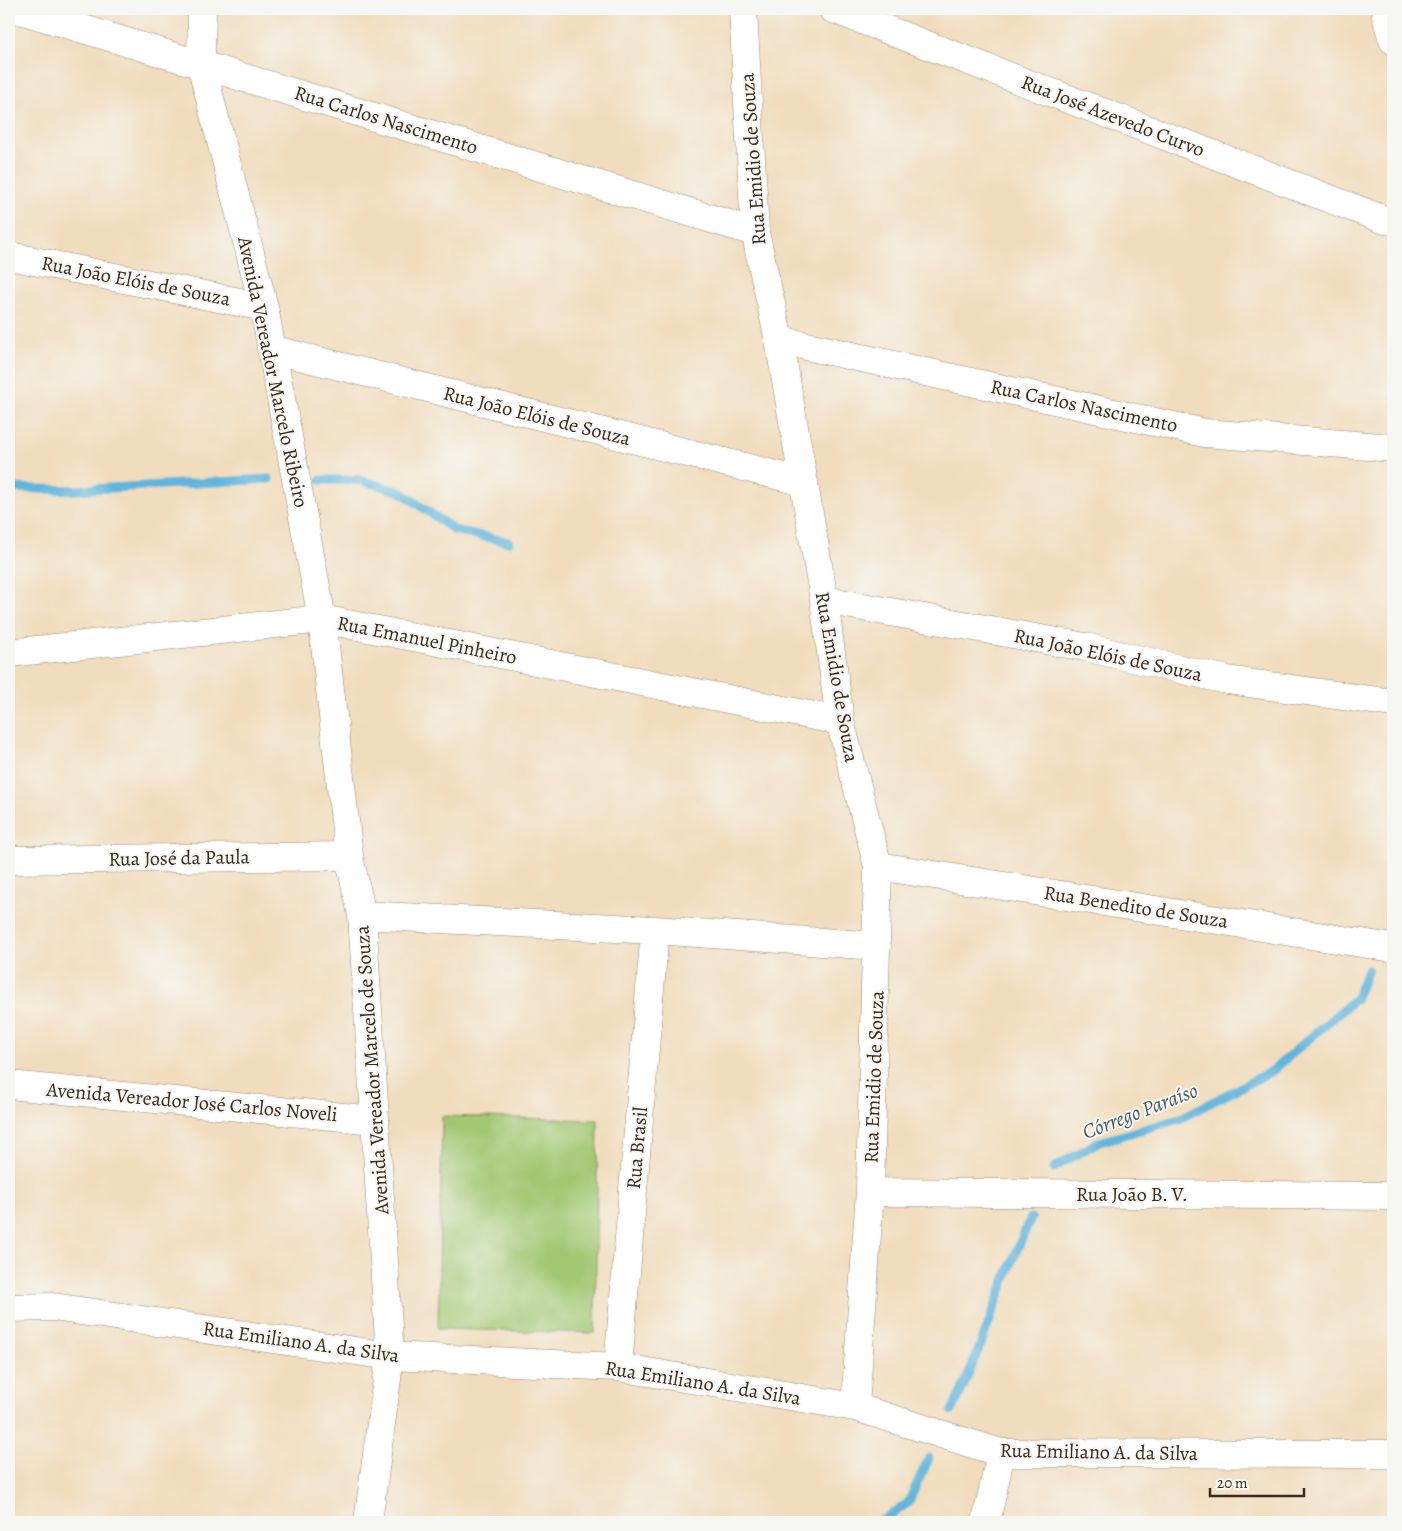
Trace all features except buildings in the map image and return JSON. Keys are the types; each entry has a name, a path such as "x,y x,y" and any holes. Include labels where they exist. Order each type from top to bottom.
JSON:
{"street":[{"name":"Rua Carlos Nascimento","path":"17,9 755,232"},
{"name":"Avenida Vereador Marcelo Ribeiro","path":"202,9 201,64 264,307 322,619"},
{"name":"Rua Emidio de Souza","path":"743,9 755,232 779,340 804,482 824,600 840,721 878,866 870,1192 855,1407"},
{"name":"Rua José Azevedo Curvo","path":"833,9 1385,220 1393,221"},
{"name":"Rua João Elóis de Souza","path":"9,256 264,307"},
{"name":"Rua Carlos Nascimento","path":"779,340 1205,433 1393,448"},
{"name":"Rua João Elóis de Souza","path":"271,350 804,482"},
{"name":"Rua João Elóis de Souza","path":"824,600 1085,647 1227,680 1393,703"},
{"name":"Rua Emanuel Pinheiro","path":"9,653 322,619 840,721"},
{"name":"Avenida Vereador Marcelo de Souza","path":"322,619 349,856 362,915 390,1356 368,1522"},
{"name":"Rua José da Paula","path":"9,860 349,856"},
{"name":"Rua Benedito de Souza","path":"878,866 1393,948"},
{"path":"362,915 656,930 877,946"},
{"name":"Rua Brasil","path":"618,1367 656,930"},
{"name":"Avenida Vereador José Carlos Noveli","path":"9,1085 375,1120"},
{"name":"Rua João B. V.","path":"870,1192 1393,1196"},
{"name":"Rua Emiliano A. da Silva","path":"9,1308 54,1307 390,1356 618,1367 855,1407 1001,1453 1393,1454"},
{"path":"986,1522 1001,1453"}],"green space":[{"path":"442,1116 598,1120 595,1333 438,1329"}],"waterway":[{"path":"9,488 74,490 269,479"},
{"path":"321,480 360,480 401,492 454,530 509,542"},
{"name":"Córrego Paraíso","path":"1389,922 1393,912"},
{"name":"Córrego Paraíso","path":"1054,1168 1096,1143 1179,1119 1272,1071 1355,999 1368,970"},
{"name":"Córrego Paraíso","path":"952,1411 973,1364 1010,1266 1031,1218"},
{"name":"Córrego Paraíso","path":"880,1522 908,1503 929,1458"}]}
